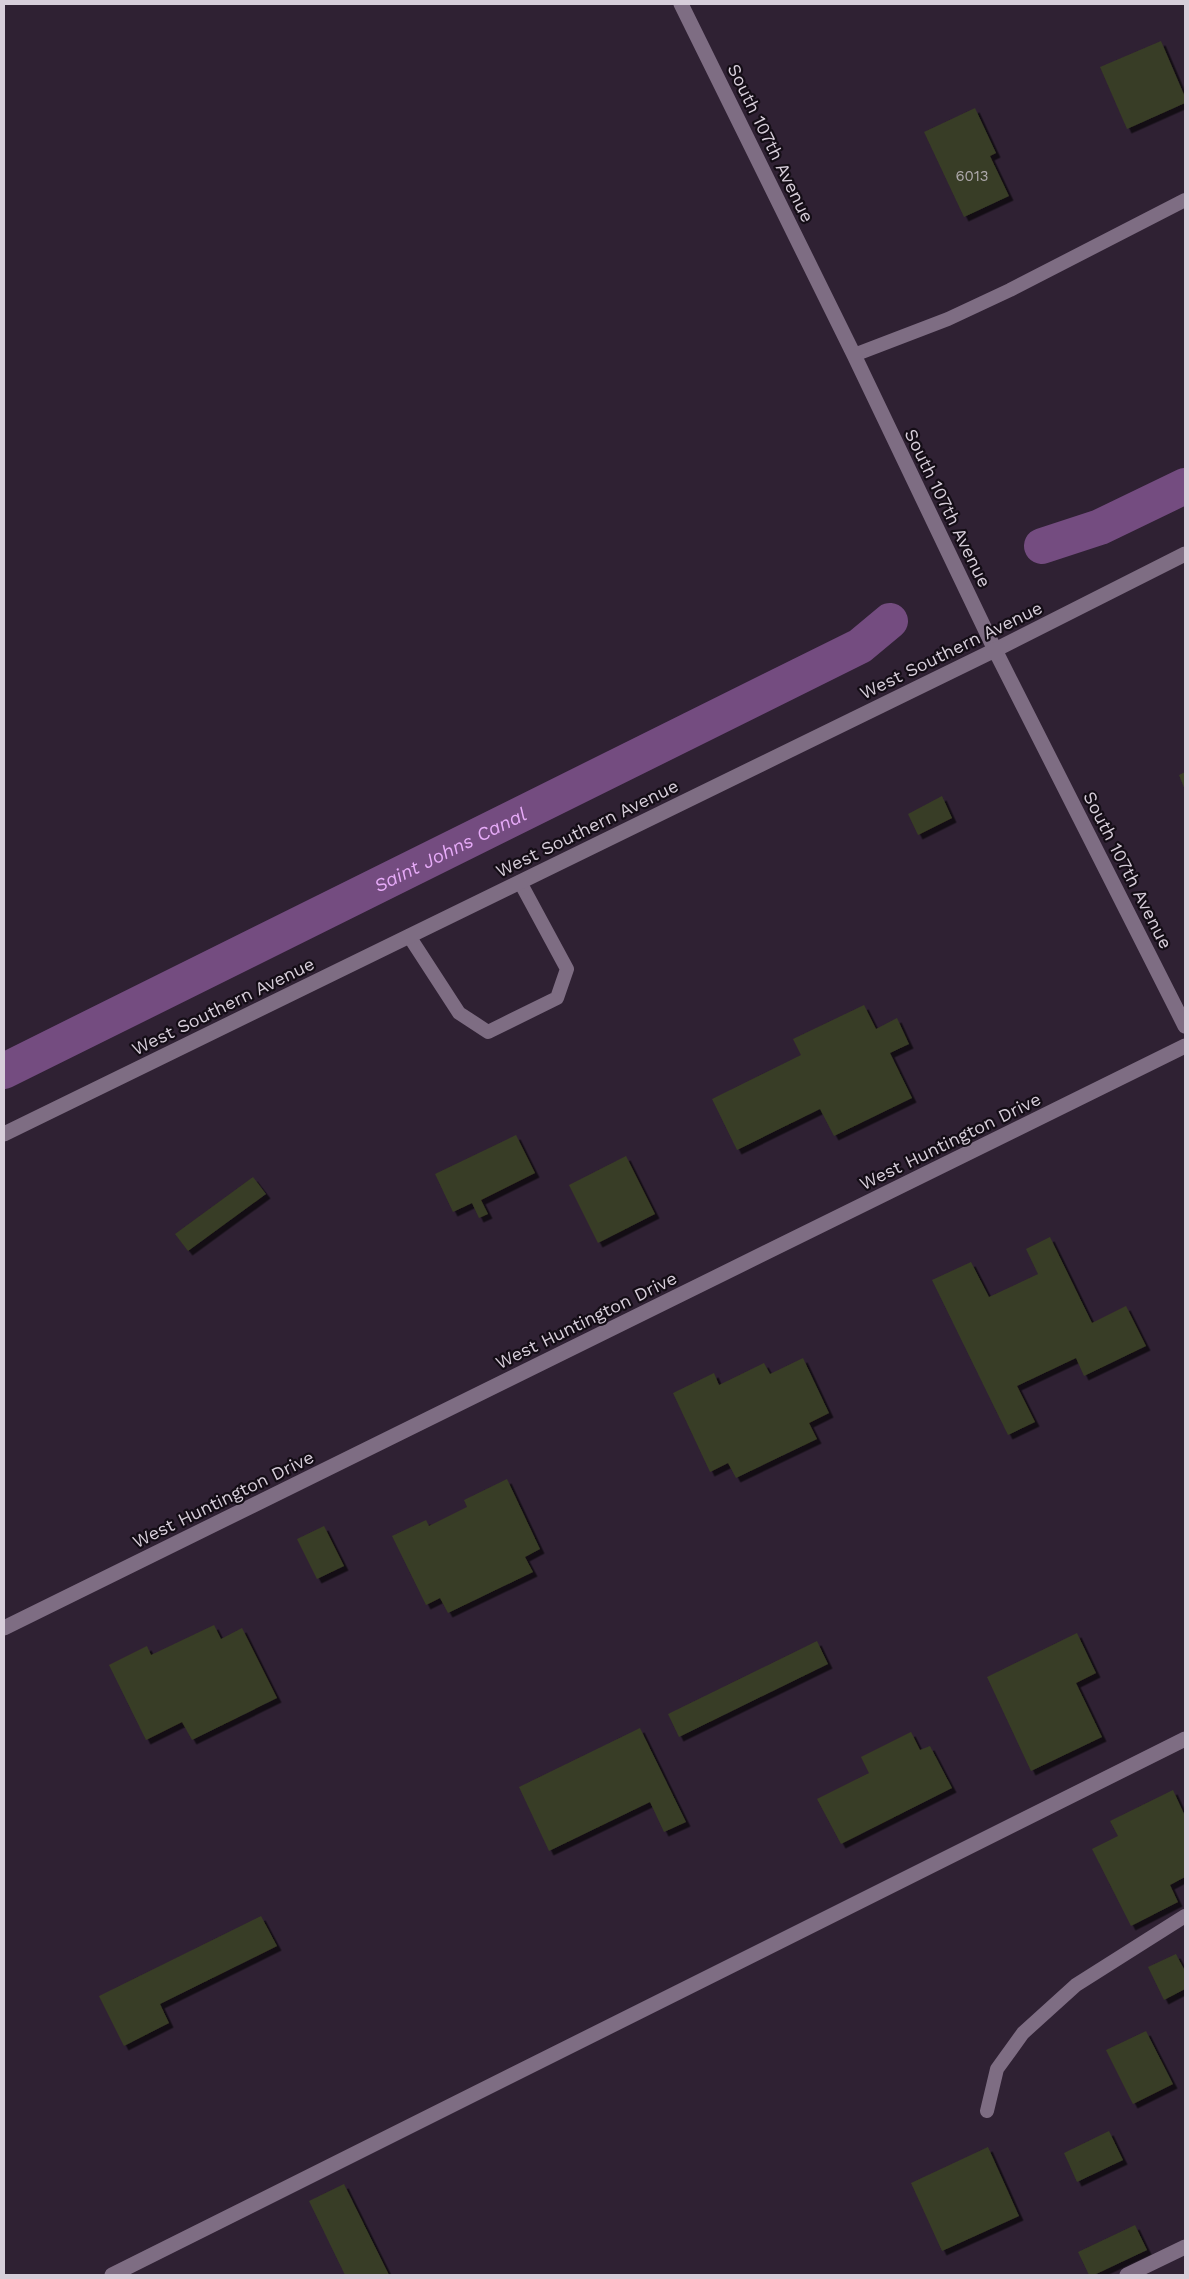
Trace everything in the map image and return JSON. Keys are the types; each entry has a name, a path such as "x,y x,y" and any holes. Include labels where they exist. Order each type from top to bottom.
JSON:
{"street":[{"name":"South 107th Avenue","path":"681,4 854,355 995,650 1185,1026"},
{"name":"West Southern Avenue","path":"4,1134 995,650 1185,554"},
{"name":"West Huntington Drive","path":"4,1628 1185,1046"},
{"path":"112,2275 1185,1739"},
{"path":"1127,2275 1185,2246"}],"lane":[{"path":"854,355 948,319 1185,200"},
{"path":"409,936 459,1013 488,1032 557,998 567,969 520,882"},
{"path":"987,2111 997,2069 1023,2033 1076,1985 1185,1916"}],"building":[{"path":"1161,41 1185,97 1185,103 1127,129 1100,67"},
{"path":"975,108 996,153 990,156 1009,196 964,217 924,132"},
{"path":"1185,772 1185,790 1179,775"},
{"path":"942,796 952,818 918,835 908,814"},
{"path":"864,1005 876,1029 897,1018 909,1044 890,1053 912,1098 834,1136 820,1109 737,1150 712,1099 801,1055 793,1039"},
{"path":"516,1135 535,1173 481,1200 488,1214 479,1218 472,1203 453,1212 435,1174"},
{"path":"626,1156 655,1214 598,1243 569,1185"},
{"path":"253,1177 266,1194 188,1251 175,1234"},
{"path":"1050,1237 1092,1323 1126,1306 1146,1346 1084,1376 1076,1358 1017,1386 1035,1422 1008,1435 932,1280 971,1262 989,1297 1038,1274 1026,1249"},
{"path":"803,1358 829,1413 809,1423 817,1439 736,1478 728,1463 710,1472 673,1393 714,1373 719,1385 764,1363 770,1374"},
{"path":"507,1479 540,1549 525,1557 533,1572 448,1613 440,1598 426,1605 392,1536 426,1520 429,1526 467,1507 464,1500"},
{"path":"324,1526 344,1566 317,1579 297,1539"},
{"path":"214,1625 221,1639 242,1628 277,1698 192,1740 182,1722 146,1740 109,1665 147,1646 151,1655"},
{"path":"1077,1633 1096,1673 1076,1683 1102,1737 1031,1771 987,1677"},
{"path":"817,1641 828,1664 679,1737 668,1714"},
{"path":"640,1728 686,1822 664,1832 650,1802 549,1851 519,1787"},
{"path":"911,1732 920,1750 930,1746 952,1788 841,1844 817,1799 869,1773 861,1757"},
{"path":"1173,1790 1185,1816 1185,1877 1170,1885 1178,1902 1131,1926 1092,1849 1118,1836 1110,1821"},
{"path":"261,1916 277,1946 160,2004 169,2023 124,2046 99,1996"},
{"path":"1176,1954 1185,1971 1185,1989 1164,2000 1148,1967"},
{"path":"1146,2031 1173,2084 1133,2104 1106,2050"},
{"path":"1109,2131 1123,2160 1077,2182 1064,2153"},
{"path":"988,2147 1019,2216 942,2251 911,2183"},
{"path":"344,2184 389,2275 345,2275 309,2201"},
{"path":"1135,2225 1147,2250 1094,2275 1089,2275 1078,2252"}],"waterway":[{"name":"Saint Johns Canal","path":"1042,546 1100,527 1185,486"},
{"name":"Saint Johns Canal","path":"4,1071 860,646 890,621"}]}
